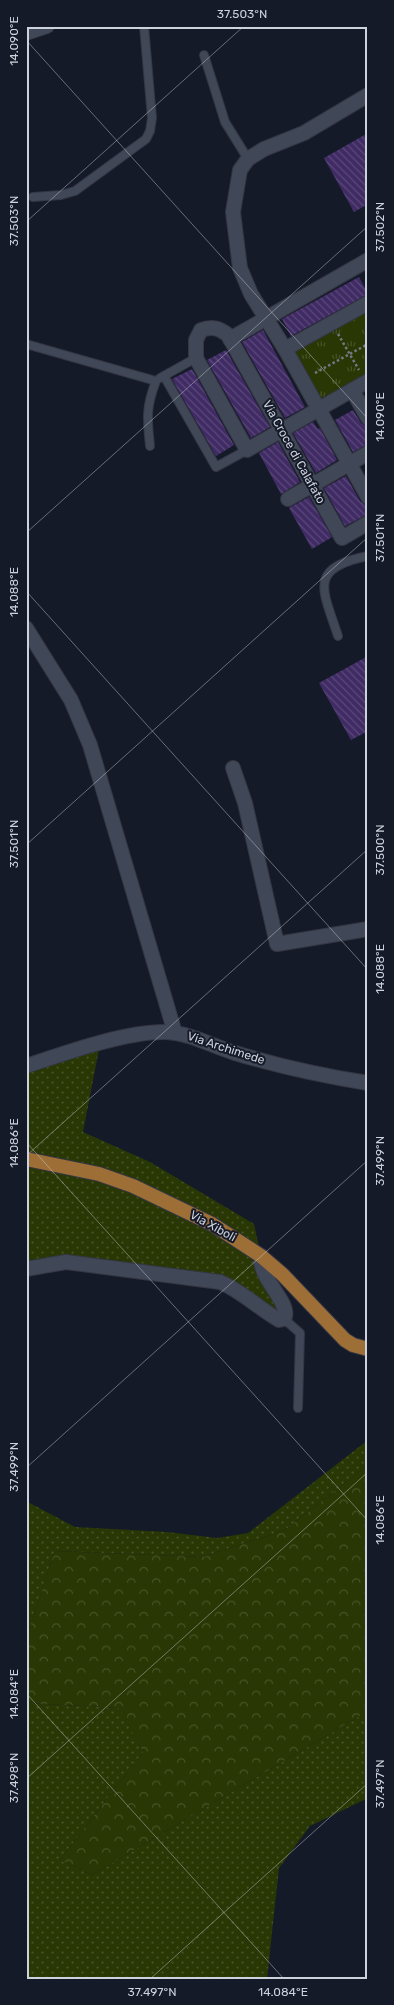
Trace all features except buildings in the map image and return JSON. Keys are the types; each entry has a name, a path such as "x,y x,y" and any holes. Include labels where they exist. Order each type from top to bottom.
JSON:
{"main road":[{"name":"Via Xiboli","path":"26,1159 99,1174 133,1186 212,1224 261,1256 282,1274 345,1340 353,1345 368,1349"}],"street":[{"path":"26,33 47,26"},
{"path":"368,95 304,133 264,149 248,159 240,170 233,212 234,235 240,268 251,294 285,349 368,498"},
{"path":"367,262 230,339 220,329 209,327 201,330 196,340 196,358 247,450 367,382"},
{"path":"285,349 368,303"},
{"name":"Via Croce di Calafato","path":"230,339 342,538 368,523"},
{"path":"352,390 368,418"},
{"path":"288,499 368,453"},
{"path":"26,628 71,700 90,745 175,1033"},
{"path":"233,768 245,803 277,944 368,929"},
{"name":"Via Archimede","path":"26,1066 74,1050 136,1035 166,1032 186,1035 214,1046 293,1069 368,1083"},
{"path":"26,1268 66,1262 220,1282 236,1289 278,1320 284,1319 286,1315 285,1308 263,1273 260,1264 261,1256"}],"lane":[{"path":"33,197 62,195 75,191 146,139 150,131 152,118 144,26"},
{"path":"204,55 225,122 248,159"},
{"path":"26,344 160,378 216,467 247,450"},
{"path":"150,446 147,420 149,399 160,378 196,358"},
{"path":"338,636 323,589 325,577 334,567 347,560 368,556"},
{"path":"284,1319 300,1333 298,1408"}],"path":[{"path":"332,323 367,382"},
{"path":"302,380 368,344"}],"green space":[{"path":"368,307 368,376 319,403 290,350"},
{"path":"100,1044 83,1132 150,1162 254,1224 261,1256 284,1319 236,1289 66,1262 26,1269 26,1066"},
{"path":"368,1440 368,1465 285,1530 203,1557 55,1551 26,1639 26,1501 75,1527 167,1532 217,1538 248,1533"},
{"path":"368,1465 368,1711 92,1875 60,1860 143,1752 119,1708 26,1703 26,1639 55,1551 203,1557 285,1530"},
{"path":"26,1703 120,1708 143,1752 60,1860 92,1875 368,1711 368,1798 310,1826 279,1868 267,1979 26,1979"}]}
